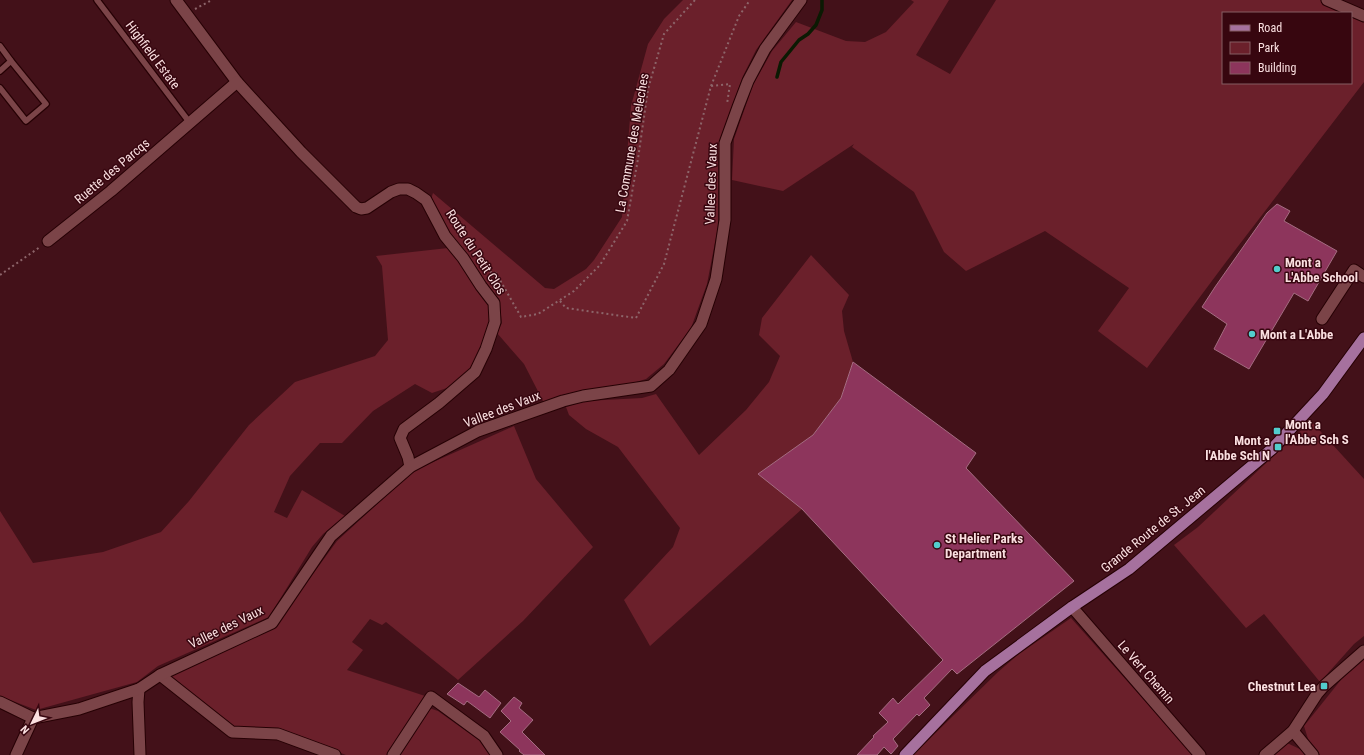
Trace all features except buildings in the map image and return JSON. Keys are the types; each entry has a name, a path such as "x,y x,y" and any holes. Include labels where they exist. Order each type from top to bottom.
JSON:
{"main road":[{"name":"Grande Route de St. Jean","path":"905,755 985,671 1072,607 1129,569 1272,449 1323,394 1364,338"}],"street":[{"name":"Route du Petit Clos","path":"176,0 237,82 301,152 356,207 361,210 367,208 390,192 399,189 408,189 416,192 426,200 446,236 494,303 496,322 486,349 475,372 439,403 404,430 400,438 408,457 410,467"},
{"name":"Vallee des Vaux","path":"33,718 79,709 139,689 160,674 272,622 331,536 410,467 478,431 563,401 583,396 651,386 669,370 701,324 716,280 725,220 725,143 748,81 765,49 801,0"},
{"path":"1326,0 1364,16"},
{"name":"Ruette des Parcqs","path":"48,241 191,124 237,82"},
{"path":"1322,319 1354,270 1364,275"},
{"name":"Le Vert Chemin","path":"1072,607 1200,755"},
{"path":"1265,755 1293,731 1320,690 1364,651"},
{"path":"160,674 232,732 278,734 335,755"},
{"path":"139,689 140,755"},
{"path":"393,755 431,697 484,736 497,755"},
{"path":"0,702 33,718 16,755"},
{"path":"1293,731 1313,755"}],"lane":[{"name":"Highfield Estate","path":"97,0 191,124"},
{"path":"0,46 10,61 46,104 26,121 0,88"},
{"path":"0,71 10,61"}],"path":[{"path":"186,14 212,0"},
{"name":"La Commune des Meleches","path":"481,286 484,271 496,273 521,317 538,314 560,302 574,291 600,265 627,221 648,89 664,34 695,0"},
{"path":"560,302 566,308 636,318 664,264 711,86 739,16 750,0"},
{"path":"711,86 730,84 726,107"},
{"path":"0,275 48,241"}],"green space":[{"path":"683,0 792,0 756,50 743,76 723,131 718,158 718,227 707,284 691,328 664,364 646,379 633,383 583,390 558,396 544,403 524,364 497,333 502,323 499,299 487,286 451,235 431,199 433,193 545,288 554,289 586,269 594,260 622,217 631,106 648,44 664,19"},
{"path":"911,0 949,0 916,55 950,74 996,0 1320,0 1346,12 1222,12 1222,84 1352,84 1352,14 1364,20 1364,82 1147,368 1098,331 1129,288 1045,231 966,271 944,252 914,192 852,147 854,144 783,191 732,180 734,139 753,85 772,51 796,22 846,41 865,42 886,32 914,2"},
{"path":"448,248 490,304 492,320 471,369 450,387 432,393 415,384 373,411 342,443 320,443 290,476 274,512 287,518 302,490 345,516 323,534 312,547 269,617 158,666 137,682 36,710 0,696 0,511 33,563 103,552 161,532 189,501 249,425 295,382 375,356 388,340 382,266 376,256"},
{"path":"811,255 849,295 842,311 844,331 853,362 841,398 813,435 802,509 650,646 624,600 673,547 680,528 618,447 586,429 569,415 566,407 585,401 642,398 656,394 699,455 746,410 769,382 780,356 759,335 762,318"},
{"path":"1311,421 1364,479 1364,636 1354,644 1320,682 1264,614 1246,628 1174,545 1198,527"},
{"path":"514,426 536,479 593,547 523,621 458,680 386,622 382,625 370,619 352,642 363,650 347,670 425,696 388,755 346,755 279,730 233,728 168,675 274,627 337,541 413,471"},
{"path":"1071,618 1193,755 913,755 998,672 1019,654"},
{"path":"1364,651 1364,755 1320,755 1309,742 1304,726"},
{"path":"429,708 438,711 487,746 493,755 399,755"},
{"path":"1287,743 1304,751 1307,755 1272,755"}],"waterway":[{"path":"777,77 781,62 799,40 808,34 816,25 822,10 822,0"}],"place":[{"name":"Mont a L'Abbe School","path":"1277,269"},
{"name":"Mont a L'Abbe","path":"1252,334"},
{"name":"Mont a l'Abbe Sch S","path":"1277,431"},
{"name":"Mont a l'Abbe Sch N","path":"1278,447"},
{"name":"St Helier Parks Department","path":"937,545"},
{"name":"Chestnut Lea","path":"1324,686"}]}
